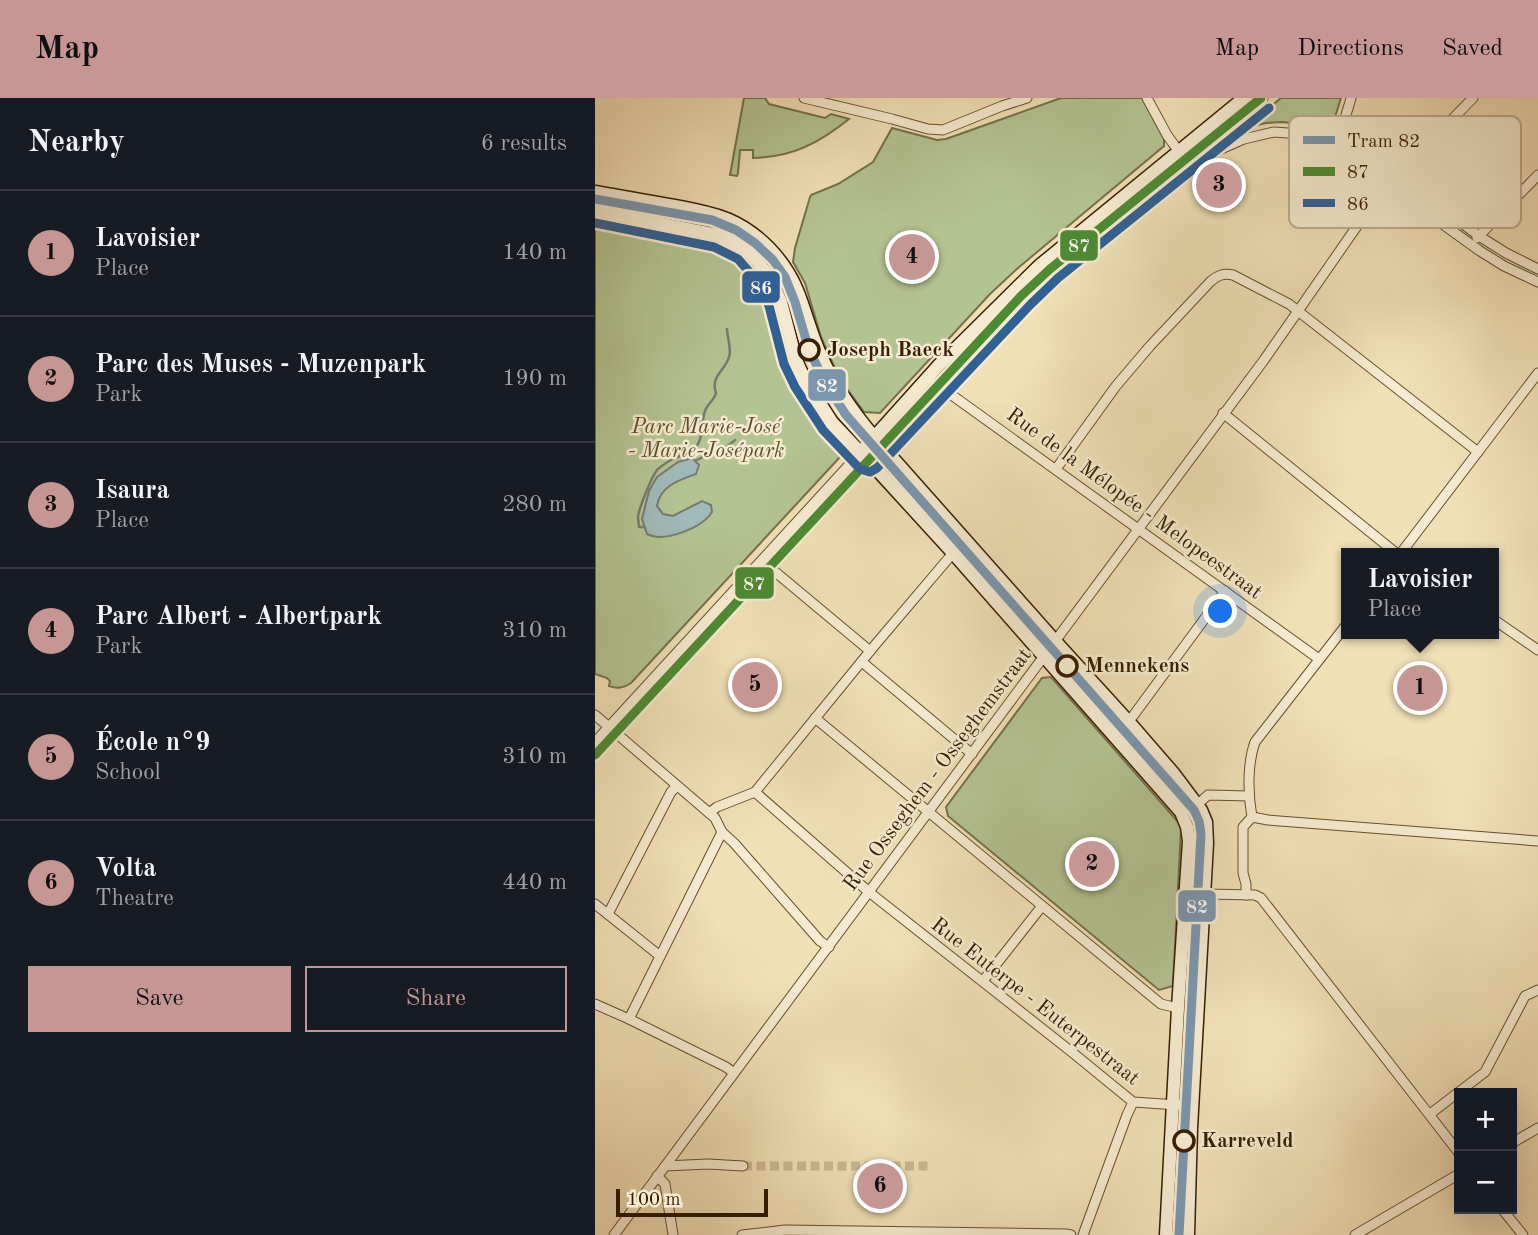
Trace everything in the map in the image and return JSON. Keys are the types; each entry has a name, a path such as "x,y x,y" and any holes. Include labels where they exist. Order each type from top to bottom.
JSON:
{"street":[{"path":"804,98 935,130 943,130 1001,102 1027,98"},
{"path":"1147,98 1182,156"},
{"path":"1182,156 1244,98"},
{"path":"595,755 612,730 933,381 1088,232 1182,156 1261,98"},
{"path":"1345,116 1351,98"},
{"name":"Rue Osseghem - Osseghemstraat","path":"1455,116 1473,98"},
{"path":"1182,156 1203,157 1244,139 1274,132 1289,133"},
{"path":"1521,193 1538,175"},
{"path":"595,192 708,212 730,220 767,246 790,275 831,376 853,410 1128,721 1199,807 1206,822 1207,843 1188,1235"},
{"path":"595,211 718,235 745,249 758,261 771,277 781,302 796,360 805,380 832,422 953,553 1181,812 1188,827 1189,841 1166,1235"},
{"name":"Rue Osseghem - Osseghemstraat","path":"614,1235 1264,360 1356,228"},
{"path":"1447,228 1504,266 1538,282"},
{"path":"1468,228 1506,254 1538,269"},
{"path":"1471,245 1487,228"},
{"path":"1056,469 1116,386 1150,346 1217,276 1225,273 1289,304 1478,452"},
{"path":"1402,548 1538,373"},
{"name":"Rue de la Mélopée - Melopeestraat","path":"933,381 1319,659"},
{"path":"1223,413 1392,548"},
{"path":"709,813 717,807 755,792 953,553"},
{"path":"766,564 870,651"},
{"path":"1128,721 1225,591"},
{"path":"1499,623 1538,650"},
{"path":"1252,817 1249,796 1255,742 1341,630"},
{"path":"862,662 972,754"},
{"path":"595,715 715,818 722,832 820,941 829,947"},
{"path":"815,718 1161,1004 1178,1008"},
{"path":"595,742 612,730"},
{"path":"608,914 671,792 677,786"},
{"name":"Rue Euterpe - Euterpestraat","path":"755,792 869,892 1133,1102 1193,1106"},
{"path":"1188,827 1208,795 1249,796"},
{"path":"1252,817 1538,841"},
{"path":"1246,895 1243,827 1252,817"},
{"path":"629,1019 722,832"},
{"path":"1185,883 1205,894 1255,895 1261,898 1458,1151"},
{"path":"595,904 660,956"},
{"path":"983,981 1042,906"},
{"path":"1430,1114 1485,1072 1525,996 1538,990"},
{"path":"595,1004 734,1073"},
{"path":"1083,1235 1133,1102"},
{"path":"1517,1140 1538,1128"},
{"path":"665,1166 743,1166"},
{"path":"657,1175 663,1180 666,1189 673,1235"},
{"path":"1355,1235 1454,1177"},
{"path":"1506,1214 1523,1235"},
{"path":"742,1235 785,1230 1071,1235"}],"green space":[{"path":"744,98 765,98 769,104 825,118 831,114 849,119 816,142 793,152 753,158 753,150 740,150 737,176 730,175"},
{"path":"1061,98 1142,98 1164,139 1164,146 990,294 880,413 864,412 833,364 821,337 805,283 793,262 811,195 838,184 873,162 892,128 937,140 946,139"},
{"path":"1281,98 1341,98 1335,116 1289,116 1289,123 1266,123 1245,128"},
{"name":"Parc Marie-José - Marie-Josépark","path":"595,221 707,241 728,250 748,265 766,287 775,308 783,340 803,386 840,441 840,457 631,683 618,688 609,686 610,681 607,678 595,674"},
{"path":"1051,677 1179,823 1181,829 1173,986 1159,990 948,816 946,807 1042,678"}],"water":[{"path":"692,458 699,465 696,474 677,481 666,489 657,506 663,514 673,516 702,501 711,505 712,512 700,523 682,532 663,537 647,534 642,519 649,491 657,477 678,462"}],"waterway":[{"path":"644,527 639,527 638,516 657,470 693,450 700,440 705,411 716,393 716,378 729,357 727,329"},
{"path":"724,449 735,440"},
{"path":"695,461 718,453"}],"tunnel":[{"path":"743,1166 928,1166"}],"tram line":[{"name":"82","path":"595,199 712,220 736,230 773,260 785,277 809,350 846,415 1194,810 1201,834 1179,1235"}],"transit line":[{"name":"87","path":"595,755 1021,296 1050,269 1261,98"},
{"name":"86","path":"595,223 714,247 738,259 759,283 769,306 784,364 795,387 823,430 860,469 870,472 877,468 1058,278 1269,108"}],"place":[{"name":"Isaura","path":"1219,185"},
{"name":"Parc Albert - Albertpark","path":"912,257"},
{"name":"Joseph Baeck","path":"809,350"},
{"name":"Mennekens","path":"1067,666"},
{"name":"École n°9","path":"755,685"},
{"name":"Lavoisier","path":"1420,688"},
{"name":"Parc des Muses - Muzenpark","path":"1092,864"},
{"name":"Karreveld","path":"1184,1141"},
{"name":"Volta","path":"880,1186"}]}
